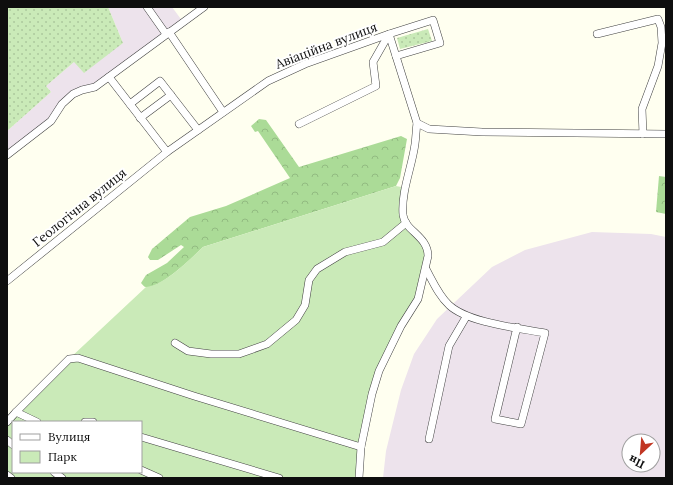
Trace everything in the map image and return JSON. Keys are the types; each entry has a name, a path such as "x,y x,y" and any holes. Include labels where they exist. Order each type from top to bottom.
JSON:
{"street":[{"path":"147,7 223,112"},
{"path":"7,155 51,121 62,104 73,94 94,87 204,7"},
{"path":"597,34 658,19 661,27 662,44 658,66 642,109 643,134"},
{"path":"299,124 376,86 373,62 389,34 433,20 440,43 396,56"},
{"name":"Авіаційна вулиця","path":"167,152 268,81 305,64 389,34 417,123"},
{"path":"109,77 167,152"},
{"path":"130,104 160,81 198,130"},
{"path":"140,118 171,95"},
{"path":"359,478 361,447 372,394 379,372 401,326 418,300 426,269 428,249 419,235 406,223 403,216 404,197 415,145 417,123 428,129 482,132 666,134"},
{"name":"Геологічна вулиця","path":"7,281 167,152"},
{"path":"175,343 188,351 211,354 239,354 266,344 296,320 305,305 309,280 317,269 345,252 383,242 406,223"},
{"path":"426,269 441,296 450,306 466,317 517,327 545,333 521,424 495,419 517,327"},
{"path":"429,439 449,346 466,317"},
{"path":"7,422 68,359 78,358 194,396 361,447"},
{"path":"16,412 35,421"},
{"path":"142,436 278,478"},
{"path":"142,470 159,478"},
{"path":"7,475 11,478"}],"shaded area":[{"path":"108,7 172,7 183,22 109,77 82,90 7,155 7,131 51,92 46,86 74,62 123,43"},
{"path":"592,232 651,234 666,237 666,478 383,478 386,451 401,390 414,354 437,319 492,267 525,250"}],"green space":[{"path":"7,7 108,7 123,43 84,73 74,62 46,86 51,92 7,131"},
{"path":"428,29 432,41 400,49 397,38"},
{"path":"259,119 266,120 299,167 401,136 407,139 400,178 396,186 203,247 167,278 152,287 144,286 141,283 146,275 167,263 184,247 181,245 158,260 150,260 148,257 152,249 190,217 226,206 290,178 258,131 255,132 251,126"},
{"path":"659,176 666,177 666,214 656,212"},
{"path":"396,186 406,188 403,216 419,235 428,256 411,310 372,394 359,478 7,478 7,422 69,359 146,287 161,282 184,265 203,247"}]}
